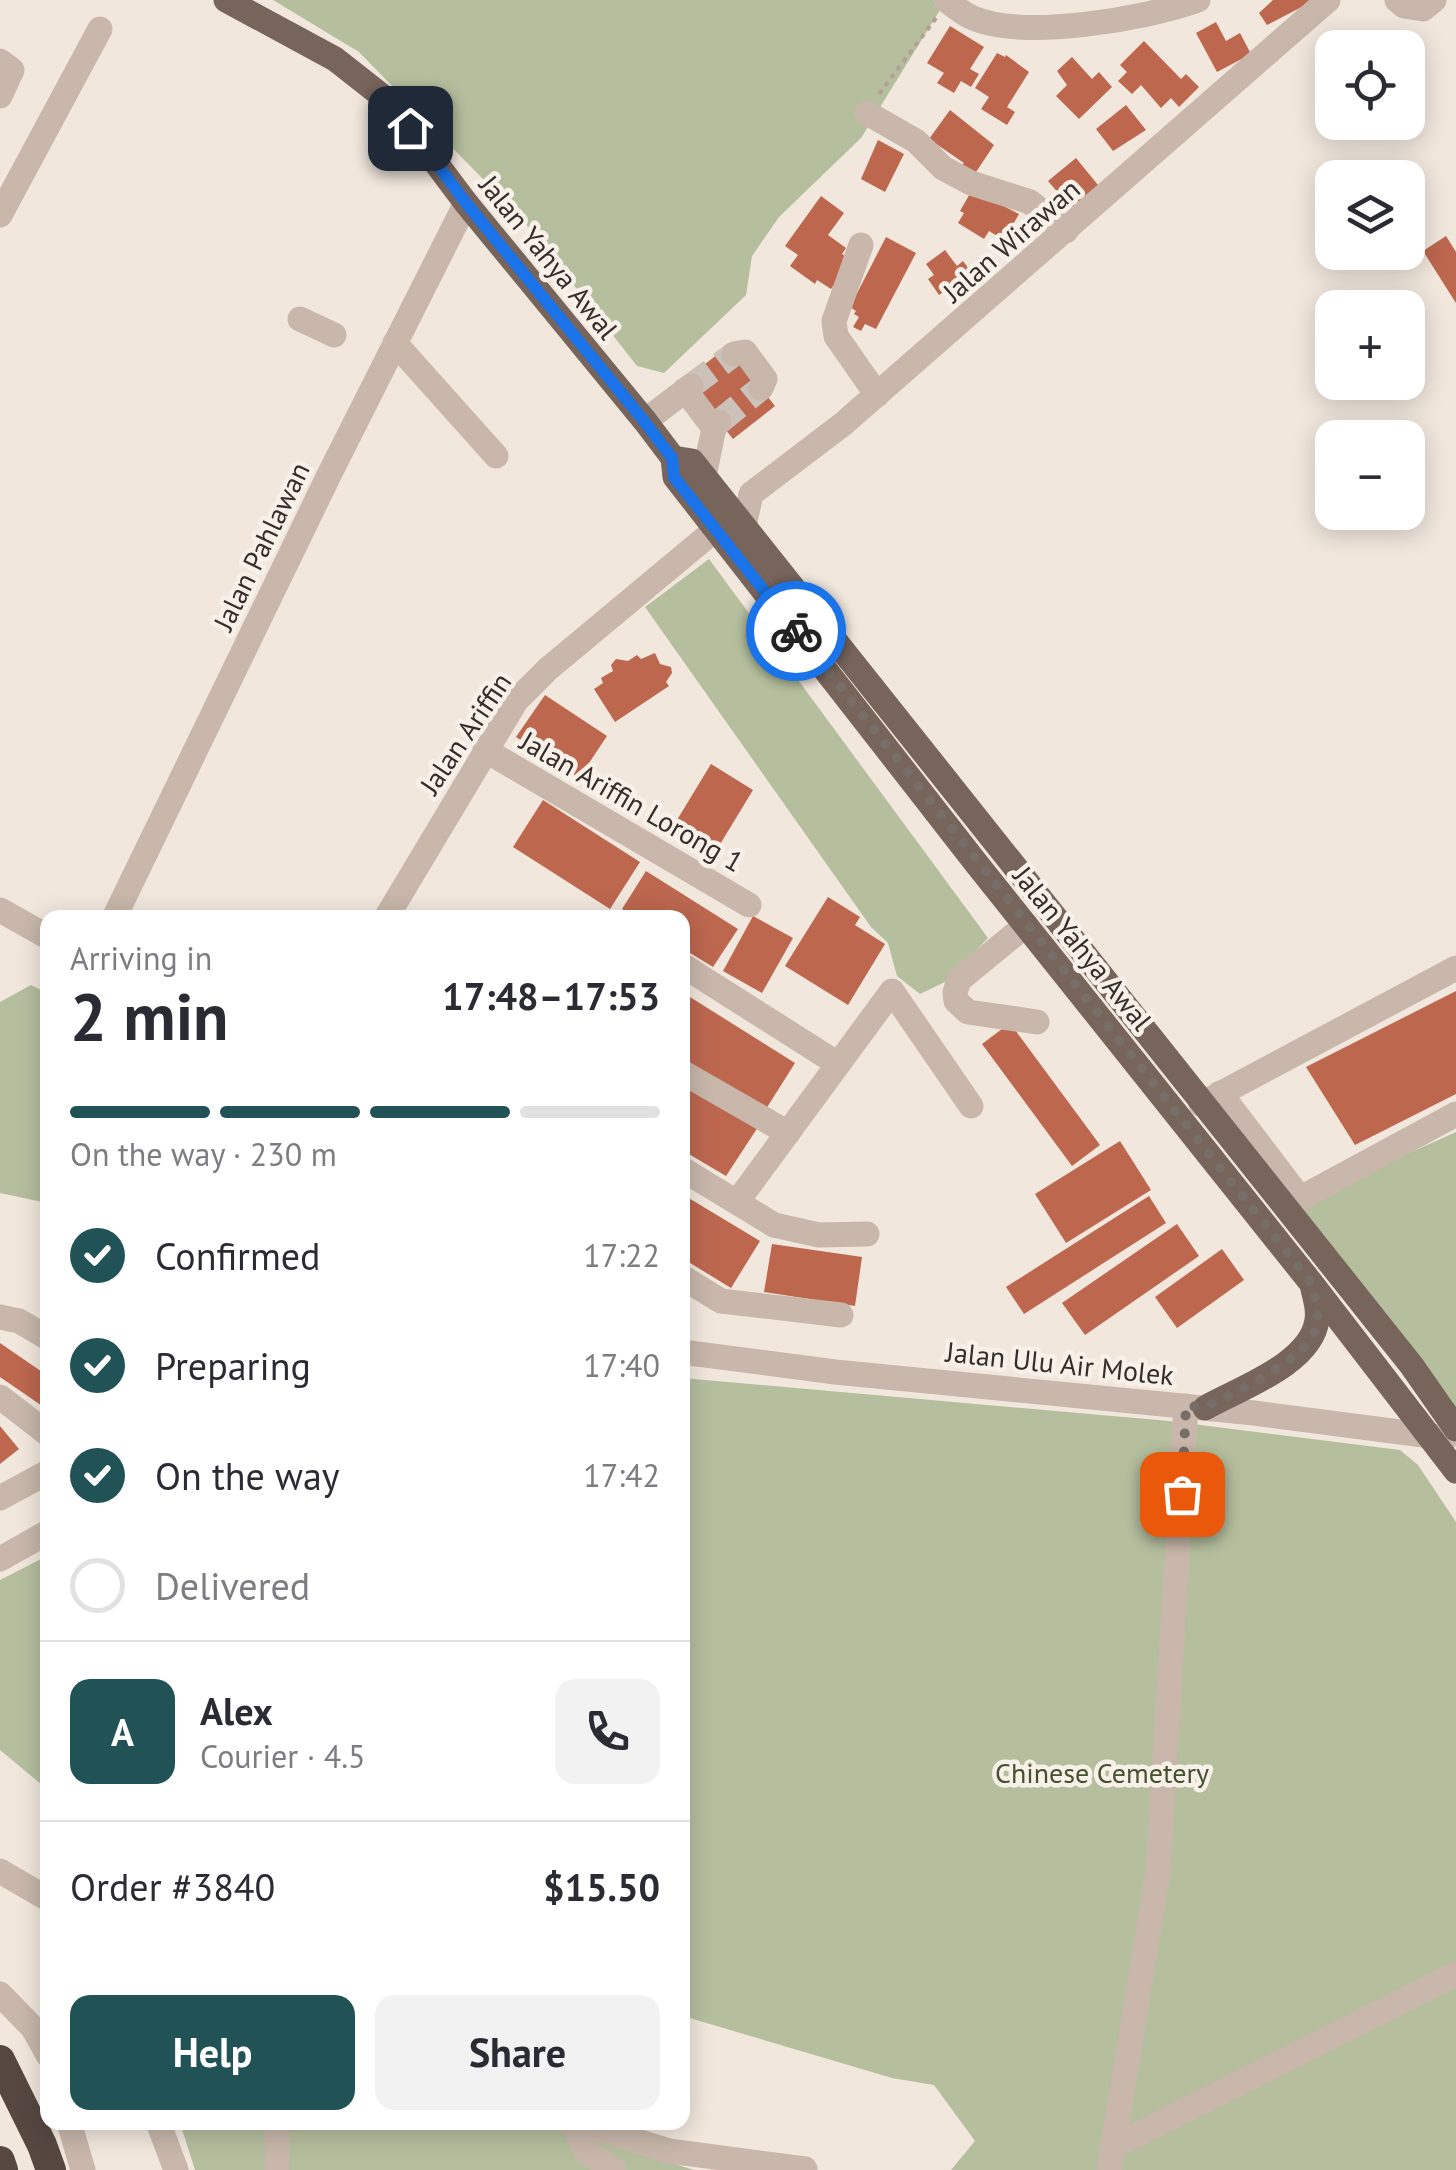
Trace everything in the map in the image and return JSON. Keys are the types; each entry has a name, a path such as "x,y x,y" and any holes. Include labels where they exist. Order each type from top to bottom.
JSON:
{"highway":[{"path":"0,2060 42,2145 50,2170"},
{"path":"0,2161 4,2170"}],"main road":[{"name":"Jalan Yahya Awal","path":"226,0 334,58 391,103 466,203 644,421 672,458 674,477 1026,925 1312,1284 1448,1435"},
{"name":"Jalan Yahya Awal","path":"672,458 692,461 1224,1091 1306,1195 1412,1366 1448,1435 1456,1472"},
{"path":"1195,1407 1289,1362 1301,1351 1313,1336 1317,1322 1312,1284"}],"street":[{"path":"948,1 972,18 1007,27 1071,26 1123,9 1198,0"},
{"name":"Jalan Wirawan","path":"751,494 877,395 1328,0"},
{"path":"1397,0 1404,6 1423,9 1434,0"},
{"path":"0,215 100,29"},
{"path":"0,61 12,70 0,96"},
{"path":"867,113 916,141 943,168 971,183 1030,202 1066,231"},
{"name":"Jalan Pahlawan","path":"118,910 466,203"},
{"path":"861,245 834,321 836,336 877,395"},
{"path":"300,319 334,335"},
{"path":"395,342 496,456"},
{"path":"734,354 745,352 765,379 761,388"},
{"path":"644,421 688,388 717,425 709,481 751,494 744,526"},
{"name":"Jalan Ariffin","path":"401,910 485,750 516,701 548,668 716,530"},
{"name":"Jalan Ariffin Lorong 1","path":"485,750 749,904"},
{"path":"0,910 40,932"},
{"path":"1026,925 960,980 956,1002 968,1012 1037,1022"},
{"path":"1224,1091 1456,968"},
{"path":"690,970 838,1064"},
{"path":"737,1202 890,992 895,990 972,1106"},
{"path":"690,1077 788,1133"},
{"path":"1306,1195 1456,1114"},
{"path":"690,1174 774,1225 820,1235 867,1234"},
{"path":"690,1282 720,1301 841,1315"},
{"path":"0,1317 19,1320 40,1333"},
{"name":"Jalan Ulu Air Molek","path":"690,1353 835,1372 1448,1435"},
{"path":"0,1397 40,1428"},
{"path":"1111,2159 1158,1872 1195,1407"},
{"path":"0,1498 40,1476"},
{"path":"0,1559 40,1536"},
{"path":"0,1871 40,1894"},
{"path":"1111,2159 1456,1974"},
{"path":"0,1994 18,2009 40,2041"},
{"path":"70,2130 83,2170"},
{"path":"161,2130 176,2170"},
{"path":"277,2130 277,2169"},
{"path":"577,2130 587,2152 614,2170"},
{"path":"600,2130 669,2150 805,2169"}],"path":[{"path":"867,113 948,1"}],"green space":[{"path":"273,0 933,0 940,10 861,138 779,217 752,256 746,295 664,373 637,366 522,219 359,52"},
{"path":"709,559 988,938 945,982 920,994 897,976 888,943 871,927 645,607"},
{"path":"31,985 40,990 40,1202 0,1193 0,1002"},
{"path":"1456,1132 1456,1413 1294,1205"},
{"name":"Chinese Cemetery","path":"690,1379 1169,1421 1400,1450 1418,1465 1456,1522 1456,2170 951,2170 975,2141 934,2085 892,2078 690,2018"},
{"path":"40,1560 40,1783 0,1750 0,1580"},
{"path":"182,2130 565,2130 694,2170 195,2170"}],"building":[{"path":"1273,0 1315,0 1267,25 1259,13"},
{"path":"1216,22 1226,41 1240,33 1251,54 1217,72 1196,33"},
{"path":"950,26 984,47 970,69 979,74 971,87 961,81 954,93 937,83 944,73 927,63"},
{"path":"1144,41 1181,79 1186,74 1199,87 1179,107 1171,98 1161,108 1141,85 1132,94 1118,81 1127,72 1120,65"},
{"path":"997,53 1029,72 1007,107 1015,112 1007,125 981,109 989,97 975,88"},
{"path":"1072,57 1092,79 1099,72 1112,87 1079,119 1056,96 1067,85 1057,71"},
{"path":"1126,105 1146,130 1113,151 1096,129"},
{"path":"950,110 994,145 974,175 961,166 964,163 929,139"},
{"path":"878,140 904,154 885,192 861,179"},
{"path":"1076,158 1098,185 1071,208 1048,181"},
{"path":"972,190 1019,214 1004,240 989,231 984,239 958,223"},
{"path":"821,196 844,213 828,235 846,248 842,254 852,261 831,289 817,280 815,284 790,266 798,255 785,246"},
{"path":"1446,236 1456,252 1456,303 1425,254 1425,250"},
{"path":"886,237 916,253 876,329 865,324 861,331 853,327 859,317 850,307"},
{"path":"945,250 957,266 963,261 980,284 952,298 946,290 939,295 928,279 934,275 926,264"},
{"path":"728,346 775,406 733,439 686,379"},
{"path":"655,653 660,664 671,667 666,682 669,686 615,722 594,689 603,683 601,678 613,671 611,665 616,659 628,661 637,655 641,659"},
{"path":"545,695 607,736 579,778 516,737"},
{"path":"711,764 753,790 719,846 677,820"},
{"path":"543,800 640,862 610,909 513,847"},
{"path":"646,871 738,929 713,967 690,953 690,910 622,909"},
{"path":"828,897 860,917 855,925 885,944 848,1005 785,966"},
{"path":"753,916 793,938 762,993 723,971"},
{"path":"1456,991 1456,1094 1355,1145 1306,1067"},
{"path":"690,997 795,1063 766,1109 690,1064"},
{"path":"1010,1023 1100,1145 1072,1166 982,1044"},
{"path":"690,1085 758,1127 726,1176 690,1155"},
{"path":"1120,1141 1151,1190 1066,1243 1035,1194"},
{"path":"1149,1196 1166,1223 1024,1314 1006,1287"},
{"path":"690,1199 760,1241 731,1288 690,1263"},
{"path":"1177,1224 1199,1256 1085,1335 1062,1303"},
{"path":"772,1244 862,1257 855,1306 764,1292"},
{"path":"1222,1249 1244,1280 1177,1328 1155,1297"},
{"path":"0,1343 40,1370 40,1404 0,1377"},
{"path":"0,1426 19,1449 0,1464"}],"tunnel":[{"path":"691,386 734,354"},
{"path":"719,422 761,388"}],"way so far":[{"path":"796,631 1312,1284 1317,1322 1313,1336 1301,1351 1289,1362 1204,1408 1186,1406 1182,1494"}],"route":[{"path":"410,128 466,203 644,421 672,458 674,477 796,631"}]}
